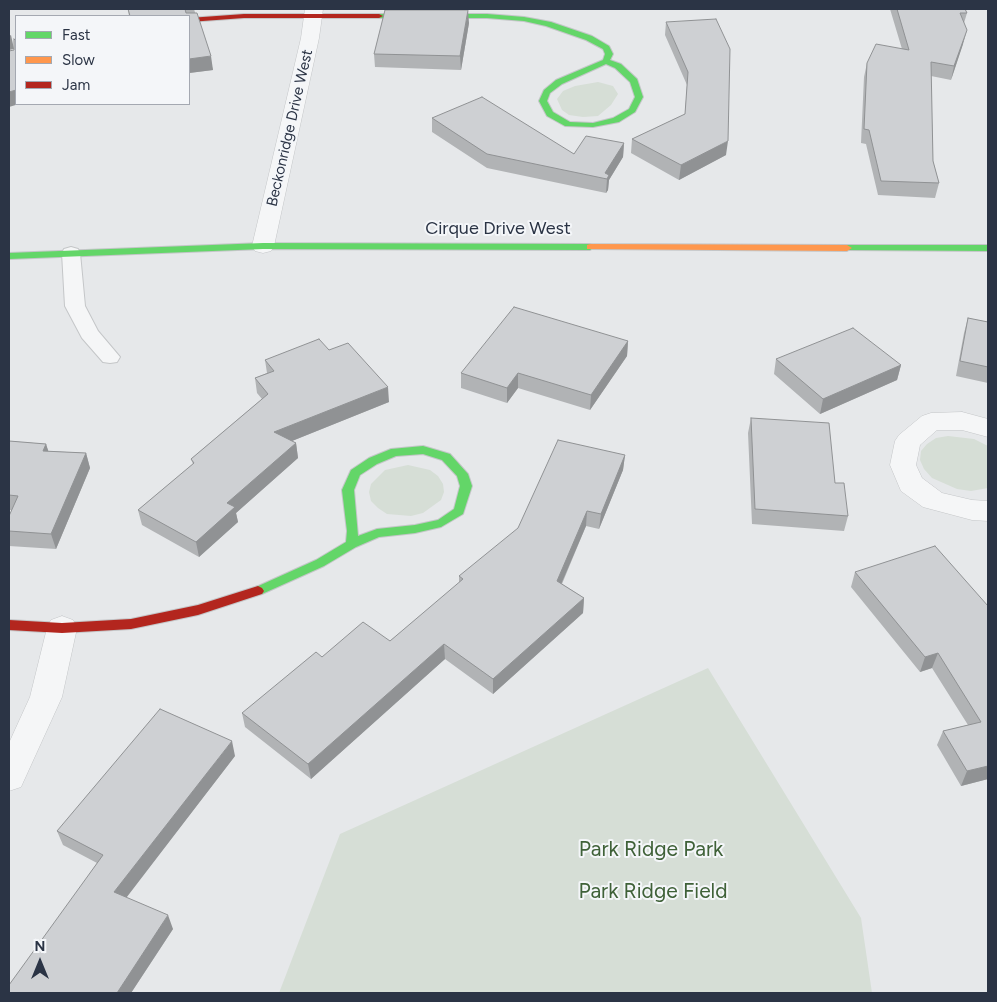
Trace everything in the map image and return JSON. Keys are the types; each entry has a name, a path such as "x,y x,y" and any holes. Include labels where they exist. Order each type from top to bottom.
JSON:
{"street":[{"path":"190,20 313,13 487,16 524,19 570,30 606,48 610,54 606,61 559,82 547,92 543,100 550,114 568,124 593,125 616,120 632,110 639,97 634,81 618,66 606,61"},
{"name":"Beckonridge Drive West","path":"263,246 313,13"},
{"name":"Cirque Drive West","path":"9,256 263,246 988,248"},
{"path":"988,428 962,421 931,422 908,441 903,465 911,484 932,500 972,510 988,511"},
{"path":"9,625 62,628 130,624 198,610 262,590 320,563 377,532 415,529 441,523 459,511 466,486 462,474 446,457 423,450 395,452 372,461 355,473 348,490 354,530 352,544"},
{"path":"9,777 46,697 62,628"}],"lane":[{"path":"72,253 75,306 89,334 110,357"}],"green space":[{"path":"598,82 613,86 618,94 611,105 598,116 583,117 569,115 562,110 557,99 563,91 575,86"},
{"path":"948,436 974,439 988,446 988,488 971,491 957,489 932,478 924,469 920,460 921,451 936,438"},
{"path":"408,465 430,470 438,476 443,484 444,492 441,500 423,513 411,516 387,514 371,501 369,492 371,484 385,470"},
{"name":"Park Ridge Park","path":"708,668 861,918 872,993 279,993 340,834"}],"building":[{"path":"128,9 185,9 186,13 197,13 211,56 190,59 190,15 130,15"},
{"path":"897,9 965,9 967,13 960,13 967,30 954,66 931,62 933,161 939,183 881,181 869,130 864,129 867,63 876,44 909,50"},
{"path":"385,10 468,10 460,56 374,54"},
{"path":"716,19 730,49 728,141 681,165 632,139 685,114 688,72 666,22"},
{"path":"14,39 15,90 9,92 9,51 14,50"},
{"path":"482,97 574,154 586,136 624,143 605,173 609,175 607,179 487,154 432,118"},
{"path":"514,307 628,341 591,395 518,373 507,388 461,373"},
{"path":"968,318 988,322 988,367 960,361"},
{"path":"853,328 901,365 823,399 776,359"},
{"path":"319,339 329,350 348,343 388,387 274,432 296,443 227,503 235,507 196,542 138,510 194,463 191,459 268,394 255,378 274,371 265,360"},
{"path":"751,418 829,423 835,483 844,483 848,516 755,509"},
{"path":"558,440 625,455 601,514 587,511 557,581 584,598 493,679 444,644 308,764 242,713 316,652 322,657 363,622 390,641 463,579 459,576 518,528"},
{"path":"9,441 46,444 43,451 86,453 51,534 9,531 9,516 18,496 9,495"},
{"path":"935,546 988,606 988,766 967,771 943,731 981,722 938,653 925,657 855,572"},
{"path":"160,709 232,741 114,892 168,915 117,993 9,993 9,985 103,855 57,831"}],"traffic: fast":[{"path":"379,16 487,16 524,19 548,24 589,38 606,48 609,54 606,61 559,82 547,92 543,101 550,114 568,124 593,125 616,120 632,110 639,97 634,81 618,66 606,61"},
{"path":"9,256 263,246 590,247"},
{"path":"847,248 988,248"},
{"path":"258,591 320,563 352,544 377,533 415,529 441,523 459,511 466,486 462,474 446,457 423,450 395,452 373,461 355,473 348,490 353,531 352,544"}],"traffic: slow":[{"path":"590,247 847,248"}],"traffic: jam":[{"path":"190,20 244,16 379,16"},
{"path":"9,625 62,628 131,624 198,610 258,591"}],"park label":[{"name":"Park Ridge Field","path":"653,892"}]}
